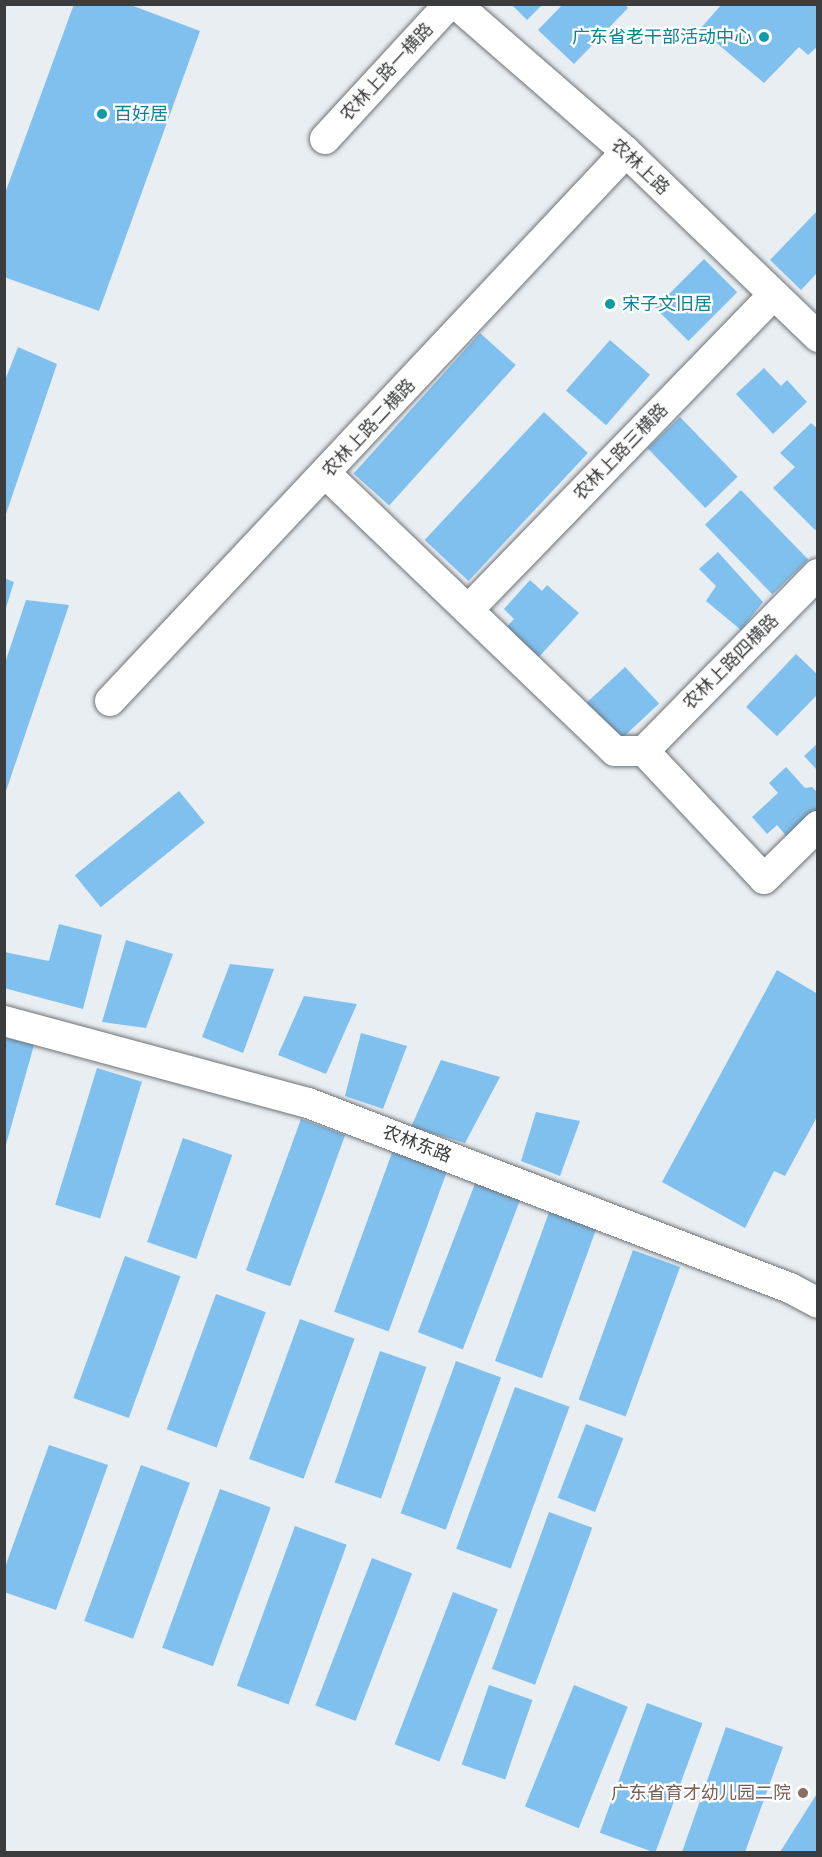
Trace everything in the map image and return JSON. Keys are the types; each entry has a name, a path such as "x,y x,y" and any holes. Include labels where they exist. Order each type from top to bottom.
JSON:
{"street":[{"name":"农林上路一横路","path":"326,139 450,4"},
{"name":"农林上路","path":"456,4 626,152 818,337"},
{"name":"农林上路二横路","path":"110,701 326,474 626,152"},
{"name":"农林上路三横路","path":"468,610 773,295"},
{"path":"326,474 615,751 644,751 764,879 818,826"},
{"name":"农林上路四横路","path":"644,751 818,574"},
{"name":"农林东路","path":"4,1021 308,1102 790,1288 818,1303"}],"building":[{"name":"百好居","path":"74,4 128,4 200,31 99,311 4,277 4,196"},
{"path":"511,4 543,4 527,20"},
{"path":"563,4 624,4 628,8 574,64 538,30"},
{"name":"广东省老干部活动中心","path":"722,4 818,4 818,46 808,55 799,47 764,83 700,29"},
{"path":"818,210 818,272 801,290 770,260"},
{"path":"704,259 737,292 688,341 655,308"},
{"path":"480,333 516,365 389,506 354,473"},
{"path":"610,340 650,375 606,425 566,391"},
{"path":"18,347 57,364 5,517 4,383"},
{"path":"764,368 781,386 787,380 807,402 773,434 736,394"},
{"path":"544,412 588,453 469,581 425,540"},
{"path":"680,417 738,477 705,508 648,448"},
{"path":"811,423 818,429 818,528 815,530 773,488 795,467 780,453"},
{"path":"741,490 808,560 772,595 705,525"},
{"path":"718,552 763,602 741,630 706,601 716,586 699,569"},
{"path":"4,578 14,582 5,611 4,611"},
{"path":"530,580 542,591 547,585 579,613 537,659 504,630 514,619 504,609"},
{"path":"26,600 69,605 5,794 4,666"},
{"path":"796,654 818,675 818,694 777,736 746,707"},
{"path":"625,667 659,704 620,740 586,704"},
{"path":"818,743 818,771 804,756"},
{"path":"786,767 805,788 812,787 818,793 818,810 788,838 777,825 767,834 752,817 778,793 769,783"},
{"path":"179,791 205,823 101,907 75,875"},
{"path":"59,924 102,935 83,1009 4,988 4,952 49,961"},
{"path":"126,940 173,954 146,1028 102,1022"},
{"path":"230,964 274,969 243,1053 202,1037"},
{"path":"777,970 818,994 818,1115 785,1176 774,1171 745,1228 662,1182"},
{"path":"304,996 357,1004 326,1074 278,1055"},
{"path":"4,1029 36,1038 5,1148 4,1148"},
{"path":"361,1033 407,1046 383,1109 345,1096"},
{"path":"441,1060 500,1077 465,1143 411,1127"},
{"path":"97,1068 142,1082 100,1218 55,1205"},
{"path":"536,1112 580,1121 560,1176 521,1161"},
{"path":"301,1119 345,1135 290,1286 246,1270"},
{"path":"183,1138 232,1155 196,1259 147,1242"},
{"path":"393,1150 448,1170 389,1331 334,1312"},
{"path":"476,1181 521,1198 463,1349 418,1332"},
{"path":"551,1207 598,1224 542,1378 495,1361"},
{"path":"633,1250 680,1267 626,1417 579,1399"},
{"path":"125,1256 180,1276 129,1418 73,1398"},
{"path":"216,1294 266,1312 217,1447 167,1429"},
{"path":"300,1319 355,1339 304,1479 249,1459"},
{"path":"380,1351 426,1367 381,1498 335,1482"},
{"path":"456,1361 501,1377 446,1530 401,1513"},
{"path":"515,1387 570,1407 511,1568 456,1549"},
{"path":"586,1424 623,1438 595,1512 558,1498"},
{"path":"49,1445 108,1465 56,1610 4,1592 4,1570"},
{"path":"141,1465 190,1483 133,1639 84,1621"},
{"path":"220,1489 271,1507 213,1666 162,1648"},
{"path":"549,1512 592,1528 535,1685 492,1669"},
{"path":"295,1526 347,1545 289,1705 237,1686"},
{"path":"372,1558 412,1573 356,1721 315,1706"},
{"path":"453,1592 498,1609 439,1761 395,1744"},
{"path":"489,1685 532,1700 505,1779 462,1764"},
{"path":"574,1685 628,1707 579,1828 525,1806"},
{"path":"647,1703 702,1723 656,1852 600,1833"},
{"path":"726,1727 783,1747 745,1852 682,1852"},
{"path":"818,1792 818,1852 780,1852"}],"place":[{"name":"广东省老干部活动中心","path":"764,37"},
{"name":"百好居","path":"102,114"},
{"name":"宋子文旧居","path":"610,304"},
{"name":"广东省育才幼儿园二院","path":"803,1793"}]}
